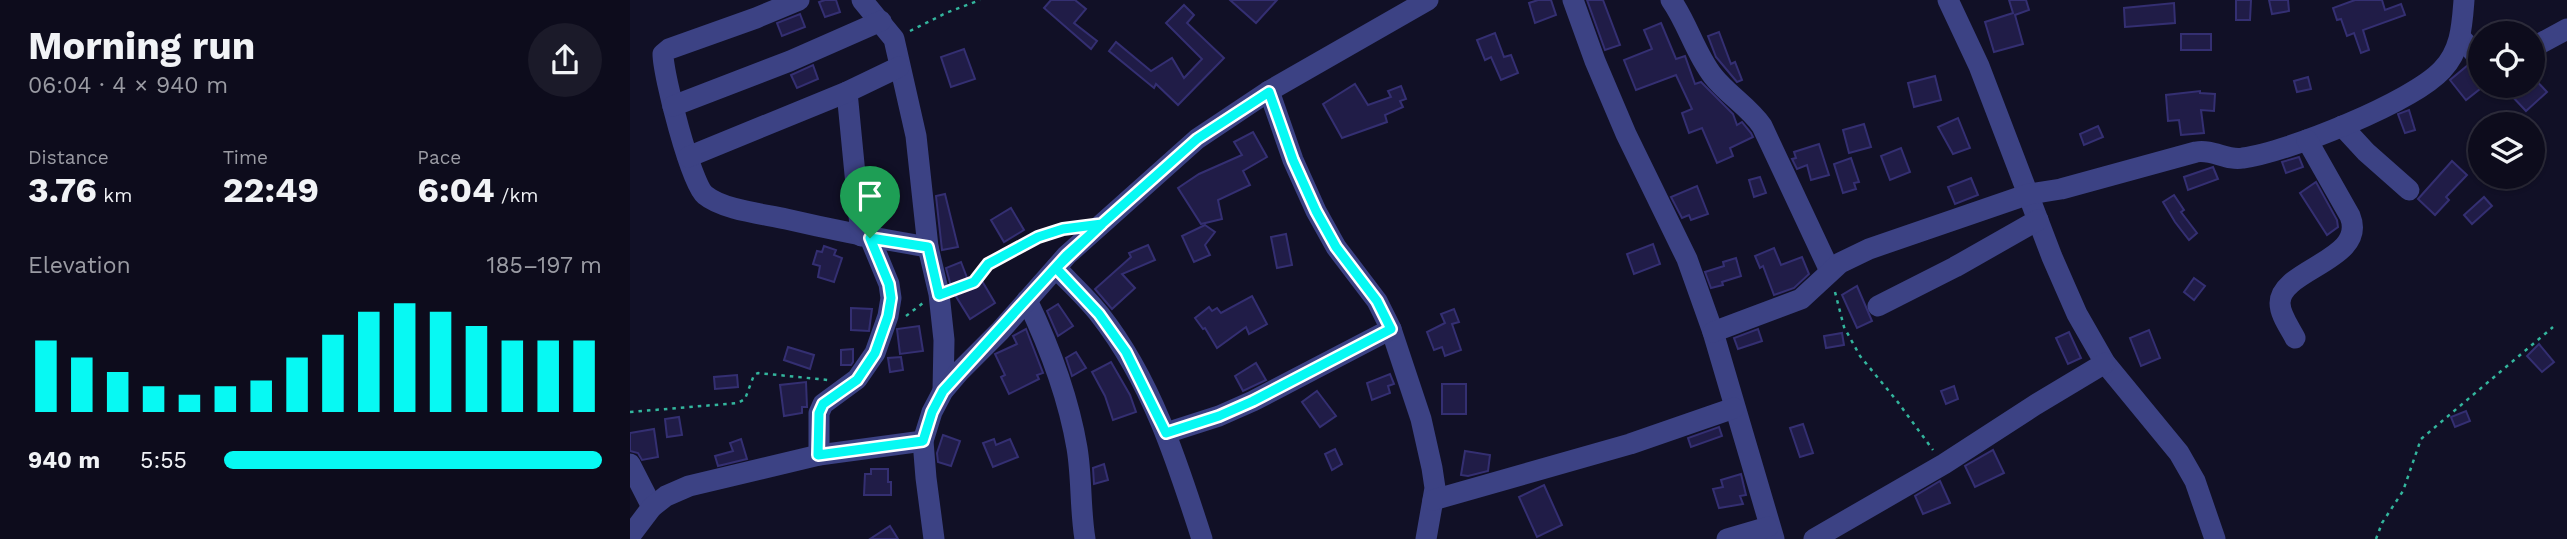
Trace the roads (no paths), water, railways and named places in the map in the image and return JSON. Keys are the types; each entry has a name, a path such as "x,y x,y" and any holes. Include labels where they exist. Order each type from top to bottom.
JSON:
{"street":[{"path":"799,0 753,9 663,54 673,106 695,179 703,194 747,211 866,237 928,247"},
{"path":"862,0 894,39 916,135 928,247 939,295 944,340 943,391"},
{"path":"934,539 923,441 932,412 943,391 1056,268 1197,139 1269,92 1428,0"},
{"path":"1573,0 1626,134 1687,259 1713,332 1771,533 1727,539"},
{"path":"1671,0 1684,18 1713,76 1755,115 1830,271"},
{"path":"1948,0 1979,66 2077,314 2105,363 2179,453 2195,481 2215,539"},
{"path":"1713,332 1801,299 1840,263 1869,248 2029,194 2061,189 2196,152 2211,151 2240,159 2307,140 2342,126 2414,91 2442,70 2454,53 2460,38 2464,0"},
{"path":"673,106 790,61 881,21"},
{"path":"2545,41 2567,29"},
{"path":"2460,38 2468,46"},
{"path":"688,157 847,92 900,67"},
{"path":"818,455 819,413 829,400 853,384 875,353 891,298 889,284 866,237 847,92"},
{"path":"1269,92 1293,160 1316,211 1336,247 1377,301 1391,329 1421,419 1432,467 1433,500 1426,539"},
{"path":"2342,126 2366,152 2409,190"},
{"path":"2295,338 2282,311 2280,302 2283,294 2354,235 2350,216 2307,140"},
{"path":"1878,306 1955,267 2038,220"},
{"path":"1056,268 1099,314 1126,352 1166,433 1202,539"},
{"path":"1027,300 1050,349 1068,404 1078,450 1082,538"},
{"path":"1166,433 1219,416 1253,401 1391,329"},
{"path":"1814,539 1944,464 2105,363"},
{"path":"1433,500 1630,444 1734,408"},
{"path":"630,536 652,507 666,496 689,486 818,455 923,441"},
{"path":"630,464 652,507"}]}
